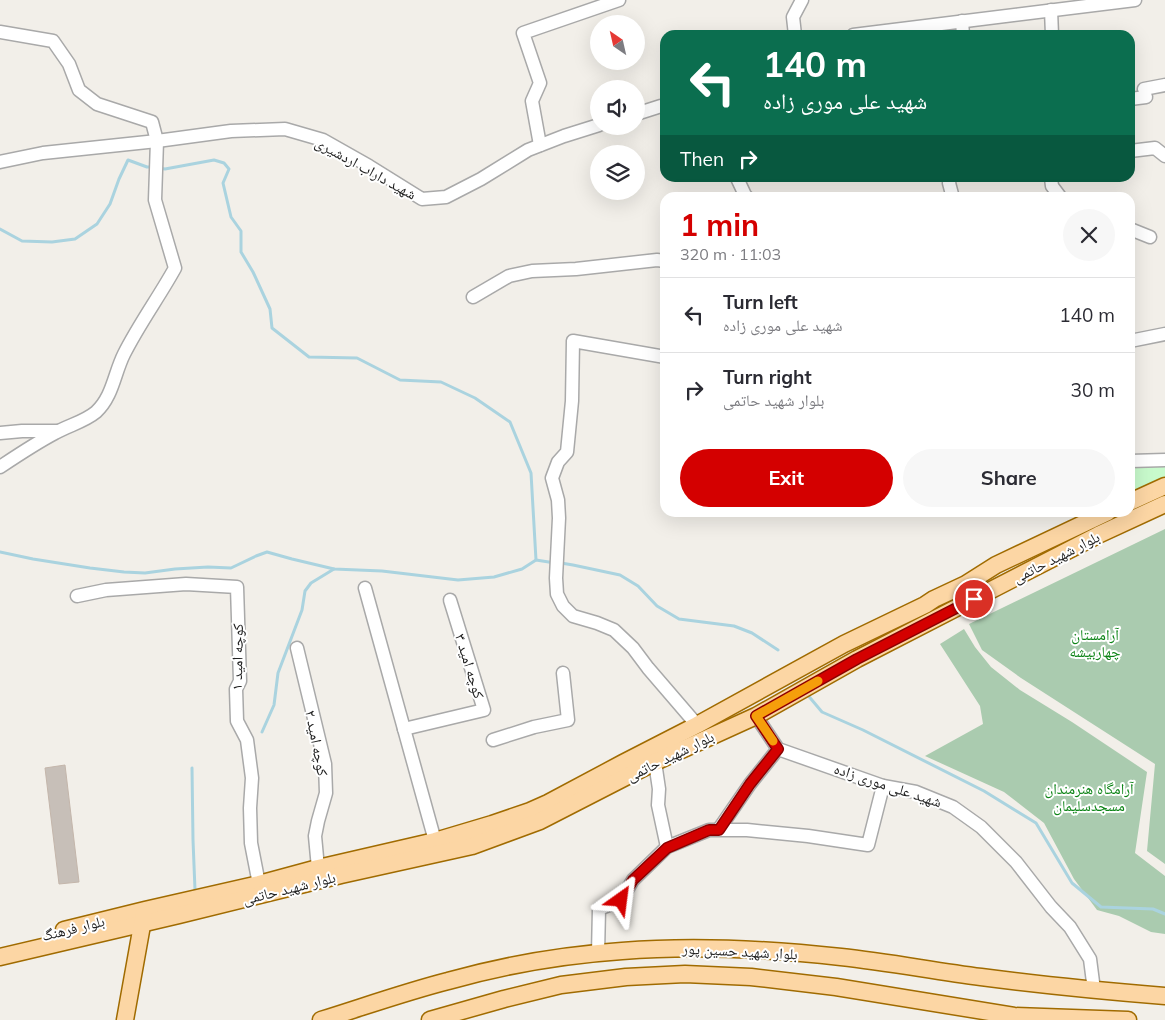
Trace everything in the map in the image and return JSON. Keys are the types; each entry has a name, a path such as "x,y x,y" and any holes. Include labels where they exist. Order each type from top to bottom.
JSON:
{"main road":[{"path":"1135,500 1165,486"},
{"name":"بلوار شهید حاتمی","path":"144,917 318,868 437,847 472,846 540,821 654,762 756,716 857,659 1098,535 1165,504"},
{"name":"بلوار شهید حاتمی","path":"144,917 341,875 437,847 542,806 697,725 844,644 925,605 996,566 1096,517"},
{"path":"125,1020 144,917"},
{"name":"بلوار فرهنگ","path":"0,947 144,917"},
{"name":"بلوار فرهنگ","path":"0,957 75,939 144,917"},
{"name":"بلوار شهيد حسین پور","path":"321,1020 448,981 550,959 623,950 681,948 748,950 841,957 981,977 1165,996"},
{"name":"بلوار شهيد حسین پور","path":"430,1020 561,985 626,977 685,974 751,977 836,987 1015,1018 1128,1020"}],"street":[{"path":"540,145 532,101 540,83 523,32 620,0"},
{"path":"892,30 1135,0"},
{"path":"794,30 793,16 801,1"},
{"path":"1050,10 1052,30"},
{"path":"962,21 963,30"},
{"path":"0,32 53,41 69,64 79,90 97,104 152,122 157,141 155,200 175,268 123,355 113,385 104,404 94,414 80,423 58,431 34,444 0,467"},
{"path":"1135,97 1165,85"},
{"path":"645,111 660,106"},
{"name":"شهید داراب اردشیری","path":"0,162 43,153 231,131 286,129 324,140 422,199 446,198 528,150 590,128"},
{"path":"1135,150 1156,148 1165,156"},
{"path":"1135,231 1150,237"},
{"path":"473,297 510,276 532,271 660,260"},
{"path":"1135,340 1165,334"},
{"path":"660,356 573,341 572,401 566,452 558,462 552,478 558,500 559,518 556,558 557,594 563,606 573,616 614,630 634,648 648,668 697,725"},
{"path":"0,434 22,431 58,431"},
{"path":"1135,461 1165,460"},
{"path":"1098,535 1101,517"},
{"name":"کوچه امید ۱","path":"76,596 106,590 186,584 237,587 240,681 236,689 237,721 247,740 252,778 250,808 251,843 259,884"},
{"path":"365,588 437,847"},
{"name":"کوچه امید ۳","path":"404,729 484,710 450,600"},
{"name":"کوچه امید ۲","path":"297,648 324,764 326,793 315,836 318,868"},
{"path":"493,740 534,727 568,720 563,673"},
{"path":"719,830 750,784 778,749 756,716"},
{"name":"شهید علی موری زاده","path":"778,749 883,786 916,792 953,806 981,827 1016,862 1051,907 1070,927 1090,958 1094,990"},
{"path":"654,762 659,789 658,805 667,848"},
{"path":"598,953 599,909 621,900 633,880 667,848 709,830 756,831 868,845 883,786"}],"green space":[{"path":"1165,466 1165,481 1135,495 1135,468"},
{"name":"آرامستان چهاربیشه","path":"1165,529 1165,864 1147,851 1155,764 1021,678 982,650 969,624"},
{"name":"آرامگاه هنرمندان مسجدسلیمان","path":"964,629 991,667 1020,690 1147,772 1135,853 1165,876 1165,934 1151,932 1119,916 1097,910 1074,879 1044,823 1004,792 925,756 983,724 980,706 940,644"}],"building":[{"path":"65,765 79,882 59,884 45,768"}],"waterway":[{"path":"0,229 22,241 52,242 75,239 97,224 110,204 128,160 147,167 153,167"},
{"path":"159,168 165,169 214,160 224,163 229,169 223,183 231,217 241,231 241,252 253,272 270,309 272,328 309,357 357,358 400,380 441,382 475,398 510,422 531,473 536,560"},
{"path":"0,552 90,568 145,573 208,567 231,568 267,552 334,569 382,571 458,580 494,577 522,569 536,560 555,563"},
{"path":"561,563 620,575 638,586 657,606 679,619 734,626 752,633 778,650"},
{"path":"262,732 274,705 278,673 302,610 305,591 311,583 334,569"},
{"path":"806,693 822,712 863,730 984,791 1036,823 1072,883 1101,907 1153,909 1165,914"},
{"path":"192,768 195,890 192,893"}],"slow traffic":[{"path":"773,741 756,716 818,681"}],"route":[{"path":"621,900 633,880 667,848 709,830 719,830 750,784 778,749 756,716 857,659 974,599"}]}
